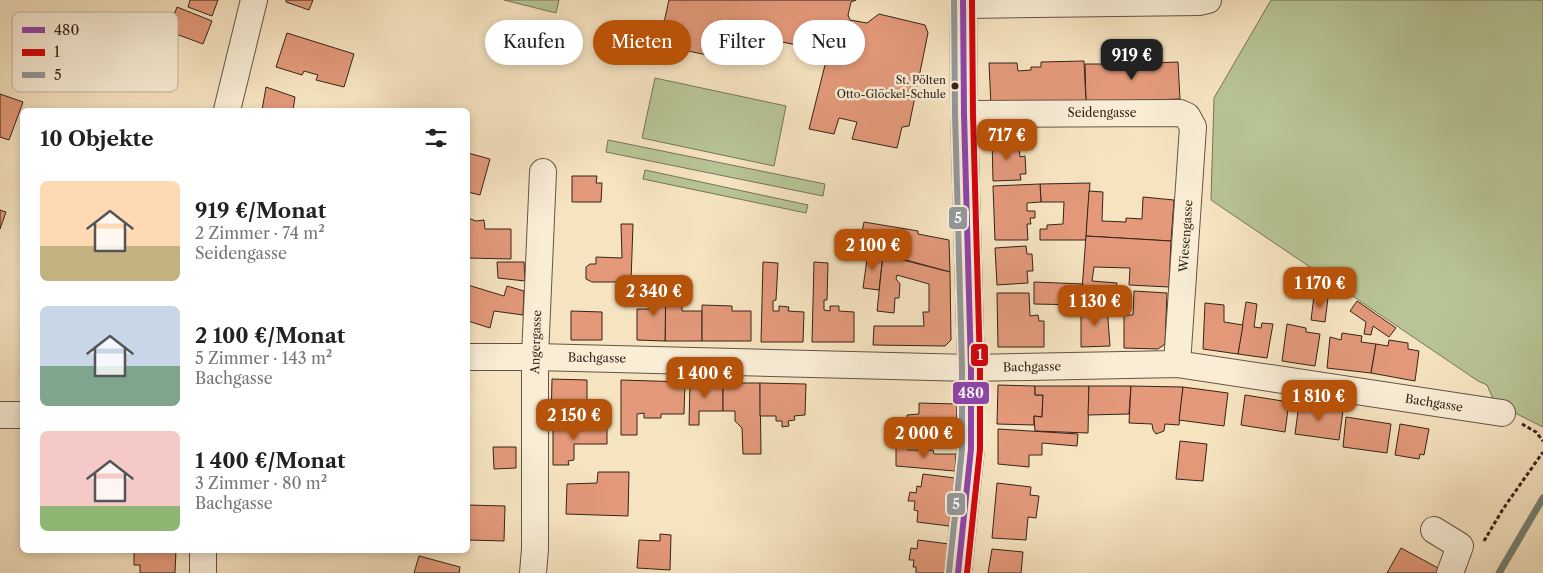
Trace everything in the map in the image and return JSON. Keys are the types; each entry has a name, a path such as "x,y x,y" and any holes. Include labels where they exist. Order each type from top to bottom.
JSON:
{"street":[{"path":"227,108 254,0"},
{"path":"958,573 971,449 971,368 964,114 964,3 1200,2 1208,0"},
{"name":"Seidengasse","path":"964,114 1180,113"},
{"name":"Wiesengasse","path":"1177,364 1193,127 1186,116 1180,113"},
{"name":"Angergasse","path":"533,573 535,549 535,357 543,172"},
{"name":"Bachgasse","path":"470,357 971,368 1177,364 1502,413"},
{"path":"0,415 20,415"},
{"path":"1434,530 1460,546 1450,573"},
{"path":"203,553 203,573"}],"path":[{"path":"1483,542 1502,509 1543,452"}],"green space":[{"path":"504,0 559,0 556,13"},
{"path":"1271,0 1543,0 1543,427 1495,403 1487,385 1478,381 1211,200 1214,98"},
{"path":"655,78 786,106 774,166 642,138"},
{"path":"608,140 825,184 823,196 606,152"},
{"path":"645,170 808,205 806,213 643,179"}],"building":[{"path":"190,0 218,0 212,16 188,7"},
{"path":"286,0 313,0 309,10 286,2"},
{"path":"669,0 856,0 851,2 848,15 850,20 793,20 793,44 783,42 783,20 701,20 701,54 691,52 691,20 665,20"},
{"path":"177,7 212,21 203,44 178,35 178,12 175,12"},
{"path":"879,14 925,25 928,33 909,126 902,127 897,148 852,139 857,122 839,118 834,134 809,129 825,65 865,65 865,23"},
{"path":"287,33 354,54 344,87 316,80 318,75 304,71 302,75 276,67"},
{"path":"1148,57 1149,63 1178,62 1180,99 1086,102 1085,64 1110,64 1110,59"},
{"path":"1084,61 1086,102 991,106 989,63 1017,63 1018,71 1031,70 1031,67 1041,67 1041,62"},
{"path":"266,87 295,97 293,108 262,108"},
{"path":"0,94 23,102 9,140 0,137"},
{"path":"1011,137 1012,148 1019,147 1020,157 1025,156 1026,174 1020,174 1021,180 993,181 992,138"},
{"path":"470,154 490,159 480,195 470,192"},
{"path":"572,176 597,176 596,183 602,183 601,202 572,202"},
{"path":"1090,183 1086,240 1040,240 1040,229 1047,229 1047,225 1063,224 1064,202 1041,202 1040,184"},
{"path":"1040,184 1041,202 1027,203 1027,211 1035,211 1035,218 1030,218 1031,224 1027,224 1028,240 995,240 993,186"},
{"path":"1089,191 1103,192 1102,221 1126,222 1126,218 1142,219 1143,197 1174,200 1171,241 1086,236"},
{"path":"0,210 6,212 0,229"},
{"path":"470,219 476,221 484,220 485,229 511,229 511,259 470,258"},
{"path":"864,222 918,231 918,234 949,240 950,272 859,247"},
{"path":"621,224 633,224 631,282 592,282 586,279 586,267 590,264 596,264 596,257 622,258"},
{"path":"1086,236 1171,241 1169,287 1129,285 1130,268 1094,267 1092,281 1117,283 1116,291 1082,290"},
{"path":"1026,246 1027,254 1032,254 1033,271 1027,271 1028,283 997,285 995,248"},
{"path":"868,252 883,255 879,290 863,288"},
{"path":"883,255 950,272 951,340 945,346 873,345 874,326 924,326 923,312 929,312 929,284 897,275 896,279 900,284 899,298 895,298 894,313 877,311"},
{"path":"497,262 524,262 525,281 498,278"},
{"path":"763,262 778,263 776,300 773,301 773,311 779,311 779,306 789,307 788,311 804,312 803,342 761,342"},
{"path":"814,262 828,263 827,300 824,300 824,310 830,311 830,306 839,306 839,311 854,312 854,342 812,342"},
{"path":"666,278 678,279 677,306 682,306 682,311 702,311 702,341 665,341"},
{"path":"655,280 666,281 665,341 637,340 637,309 649,309 649,305 654,305"},
{"path":"1034,282 1083,284 1082,305 1034,304"},
{"path":"470,286 504,296 507,286 524,291 523,315 494,311 490,328 470,322"},
{"path":"1134,291 1167,293 1165,344 1158,349 1124,348 1124,315 1133,315"},
{"path":"997,293 1029,293 1030,316 1038,315 1039,321 1044,321 1044,347 998,347"},
{"path":"1314,296 1328,298 1325,322 1311,320"},
{"path":"1357,301 1396,328 1389,337 1373,326 1371,335 1364,334 1366,322 1350,311"},
{"path":"1246,302 1257,304 1254,327 1261,328 1262,323 1273,324 1267,358 1238,354"},
{"path":"1205,303 1224,305 1224,322 1243,325 1238,354 1203,349"},
{"path":"702,305 732,306 732,311 751,311 751,341 702,341"},
{"path":"1107,307 1110,346 1081,347 1081,308"},
{"path":"571,311 602,312 602,340 571,340"},
{"path":"1287,324 1306,328 1306,332 1320,334 1315,366 1282,361"},
{"path":"1342,333 1362,336 1361,342 1376,344 1371,373 1327,368 1330,337 1341,340"},
{"path":"1389,340 1408,343 1408,349 1419,351 1415,381 1371,373 1376,344 1388,346"},
{"path":"552,379 587,380 587,399 585,405 570,405 570,413 597,413 597,423 551,422"},
{"path":"621,380 685,382 684,414 661,414 661,418 644,418 644,413 637,414 637,435 621,435"},
{"path":"690,382 723,383 723,411 699,411 699,425 689,425"},
{"path":"723,383 760,383 761,454 743,454 742,428 735,421 735,411 723,411"},
{"path":"760,383 806,384 805,415 794,416 795,420 788,421 789,426 782,427 782,421 776,421 776,416 760,416"},
{"path":"998,385 1035,386 1035,395 1043,395 1042,417 1034,416 1034,425 997,424"},
{"path":"1035,386 1089,386 1088,433 1035,431 1034,416 1042,417 1043,395 1035,395"},
{"path":"1089,386 1131,386 1129,414 1088,415"},
{"path":"1131,386 1183,387 1179,425 1165,424 1164,431 1156,434 1152,424 1129,423"},
{"path":"1183,387 1228,393 1224,426 1179,420"},
{"path":"1245,395 1289,402 1285,432 1241,425"},
{"path":"919,403 957,404 956,443 918,442 919,430 907,430 907,415 919,414"},
{"path":"1299,404 1343,411 1339,440 1295,434"},
{"path":"1346,417 1391,424 1387,453 1343,447"},
{"path":"553,424 571,424 571,427 607,427 607,444 574,444 574,460 568,461 569,465 553,465"},
{"path":"1400,424 1429,429 1424,455 1420,454 1419,459 1395,455"},
{"path":"998,429 1078,434 1077,446 1042,443 1042,455 1029,455 1029,467 998,464"},
{"path":"1180,441 1207,444 1203,481 1176,479"},
{"path":"906,445 908,450 933,450 934,454 956,454 955,471 896,466 896,446"},
{"path":"493,447 516,447 516,468 494,469"},
{"path":"598,472 629,472 628,516 566,514 567,484 597,483"},
{"path":"923,474 955,478 949,526 917,522 918,511 914,510 915,501 908,501 910,492 916,493 917,486 921,487"},
{"path":"997,483 1031,487 1030,495 1039,496 1036,518 1028,517 1026,540 992,538"},
{"path":"470,505 505,506 504,541 470,540"},
{"path":"660,534 671,535 670,570 637,568 639,540 660,541"},
{"path":"918,540 949,544 946,573 916,573 916,567 913,567 914,560 909,560 911,548 917,549"},
{"path":"1401,548 1440,569 1438,573 1387,573"},
{"path":"992,549 1023,552 1021,573 988,573"},
{"path":"134,553 176,553 175,573 140,573 140,565 134,565"},
{"path":"419,556 460,567 459,573 414,573"}],"waterway":[{"path":"1499,573 1543,498"}],"transit line":[{"name":"5","path":"949,572 962,449 954,0"},
{"name":"480","path":"958,573 971,449 963,0"},
{"name":"1","path":"967,573 980,449 972,0"}],"place":[{"name":"St. Pölten Otto-Glöckel-Schule","path":"955,86"}]}
